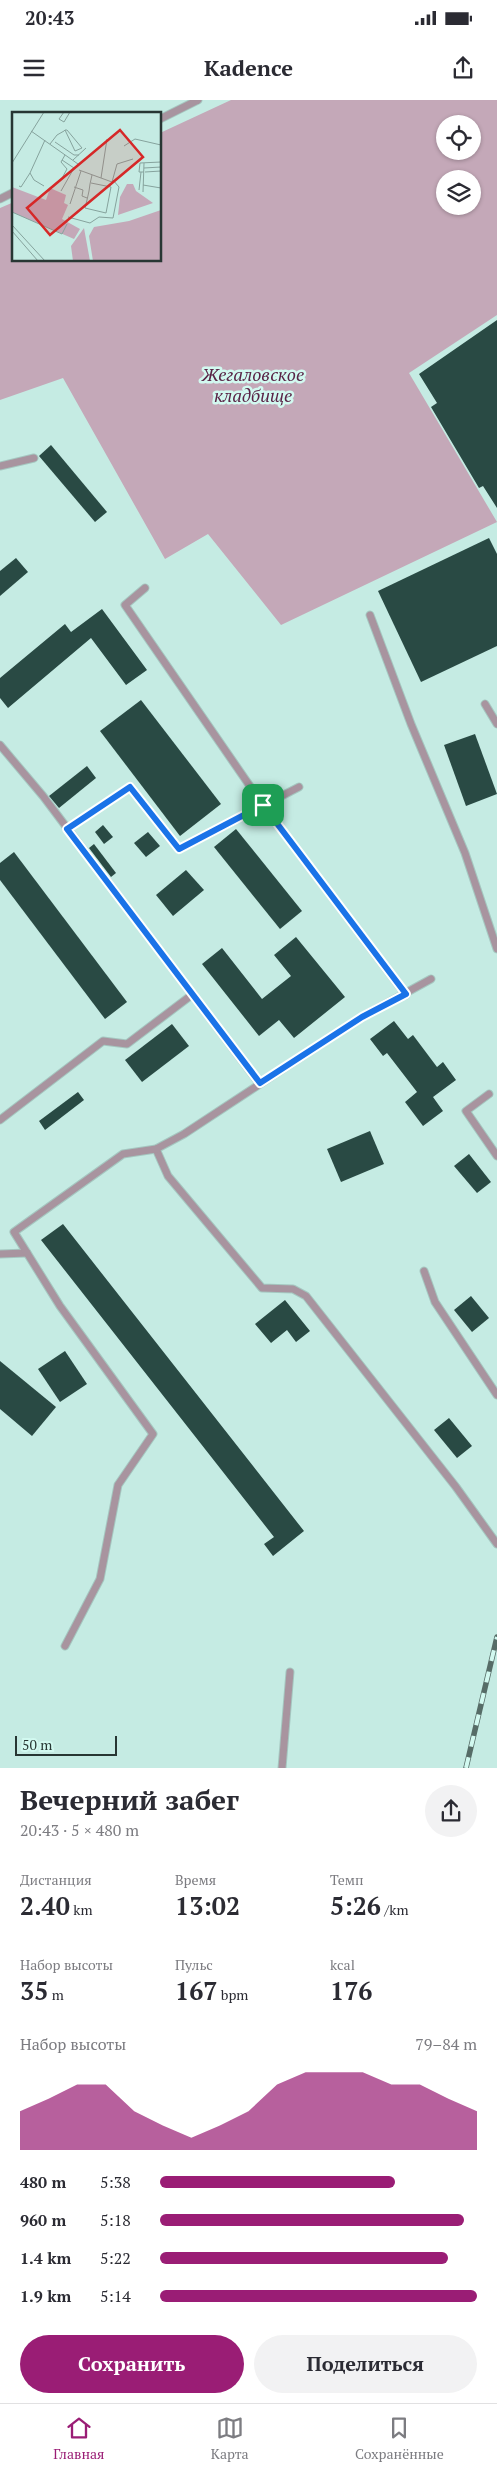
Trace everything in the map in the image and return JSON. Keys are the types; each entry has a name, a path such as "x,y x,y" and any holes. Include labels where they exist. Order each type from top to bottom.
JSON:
{"lane":[{"path":"161,118 198,100"},
{"path":"0,199 12,193"},
{"path":"0,466 34,458"},
{"path":"145,588 125,604 263,805 406,994"},
{"path":"370,616 411,724 465,853 497,949"},
{"path":"485,704 497,724"},
{"path":"0,745 67,829 260,1083"},
{"path":"67,829 130,787 179,849 299,787"},
{"path":"65,1646 100,1579 118,1485 153,1434 60,1306 14,1232 124,1154 156,1149 184,1134 362,1017 431,979"},
{"path":"0,1120 103,1041 127,1044 193,994"},
{"path":"489,1094 466,1111 497,1156"},
{"path":"156,1149 168,1176 262,1288 293,1289 306,1296 456,1487 497,1544"},
{"path":"0,1254 27,1253"},
{"path":"424,1272 435,1302 497,1395"},
{"path":"282,1768 290,1672"}],"green space":[{"name":"Жегаловское кладбище","path":"231,100 497,100 497,315 409,373 497,522 281,625 208,534 165,559 63,378 0,400 0,208 12,203 12,261 161,261 161,133"}],"building":[{"path":"497,320 497,508 483,486 479,488 431,407 437,403 419,374"},
{"path":"51,445 107,512 95,522 39,456"},
{"path":"489,538 497,554 497,646 421,682 378,591"},
{"path":"16,558 28,572 0,596 0,571"},
{"path":"102,609 147,670 126,685 91,638 8,708 0,698 0,678 65,624 71,632"},
{"path":"141,700 221,804 180,836 100,731"},
{"path":"475,734 497,794 466,806 444,745"},
{"path":"87,766 96,778 59,808 49,796"},
{"path":"103,825 113,837 104,844 95,832"},
{"path":"236,829 302,911 280,929 214,847"},
{"path":"148,832 160,846 146,857 134,843"},
{"path":"94,844 116,873 111,877 89,848"},
{"path":"14,852 127,1002 105,1019 0,880 0,863"},
{"path":"186,870 204,890 173,916 156,895"},
{"path":"296,937 345,997 294,1038 279,1020 259,1036 202,964 222,948 262,999 291,976 274,955"},
{"path":"394,1021 408,1039 413,1035 437,1067 443,1062 456,1080 433,1097 443,1111 423,1126 405,1102 417,1092 387,1053 383,1056 370,1039"},
{"path":"172,1024 189,1046 142,1082 125,1060"},
{"path":"78,1092 84,1100 45,1130 39,1121"},
{"path":"370,1131 384,1164 341,1182 327,1149"},
{"path":"469,1154 491,1182 477,1193 454,1166"},
{"path":"63,1224 304,1531 273,1556 264,1544 274,1537 41,1240"},
{"path":"471,1296 489,1318 472,1332 454,1310"},
{"path":"285,1300 310,1331 296,1342 287,1330 271,1343 255,1324"},
{"path":"65,1351 87,1384 60,1402 38,1369"},
{"path":"0,1361 56,1407 32,1436 0,1409"},
{"path":"449,1418 472,1446 457,1458 434,1430"}],"railway":[{"path":"466,1768 497,1637"}],"route":[{"path":"130,787 179,849 263,805 406,994 362,1017 260,1083 67,829 130,787"}]}
